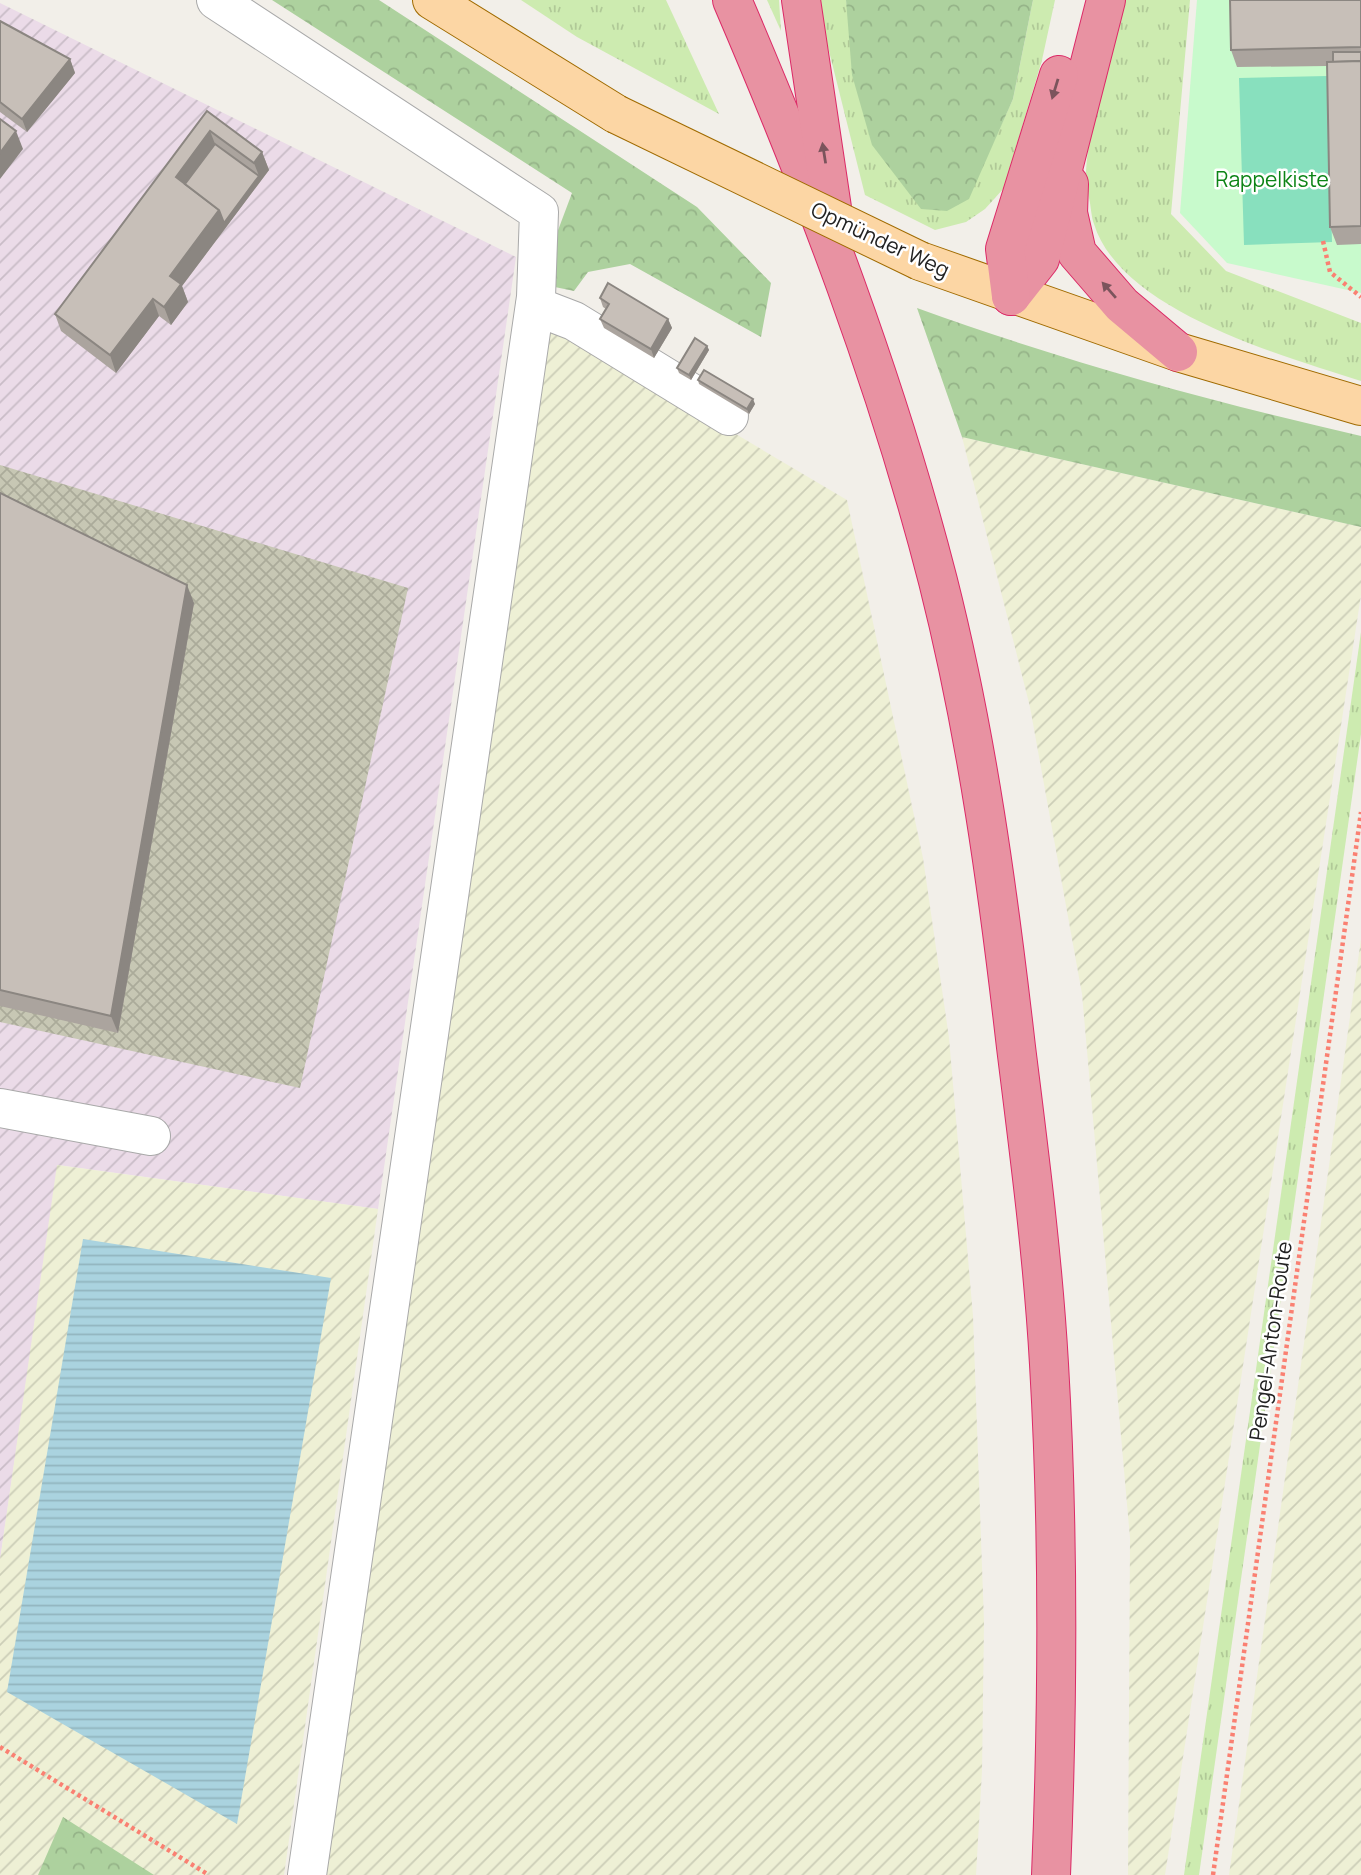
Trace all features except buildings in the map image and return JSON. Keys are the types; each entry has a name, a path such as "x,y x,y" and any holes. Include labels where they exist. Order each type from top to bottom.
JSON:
{"highway":[{"path":"733,0 841,269 877,368 938,580 967,710 994,855 1032,1180 1049,1361 1056,1534 1051,1875"},
{"path":"801,0 841,269"},
{"path":"1011,296 1005,249 1071,37 1079,0"},
{"path":"1011,296 1040,259 1106,0"},
{"path":"1071,129 1068,213 1077,253 1122,305 1178,352"}],"main road":[{"name":"Opmünder Weg","path":"432,0 617,114 920,261 1011,296 1178,352 1361,406"}],"street":[{"path":"216,0 539,212 535,306 307,1875"},
{"path":"535,306 574,321 729,416"},
{"path":"0,1108 151,1136"}],"path":[{"path":"1323,242 1330,272 1361,297"},
{"name":"Pengel-Anton-Route","path":"1213,1875 1361,812"},
{"path":"0,1747 209,1875"}],"shaded area":[{"path":"0,3 516,257 378,1209 58,1165 0,1560"},
{"path":"550,324 847,500 923,858 949,1038 973,1316 984,1622 982,1771 976,1875 324,1875"},
{"path":"962,437 1361,527 1361,595 1165,1875 1128,1875 1130,1538 1082,994 1030,707"},
{"path":"0,465 408,588 300,1088 0,1022"},
{"path":"1361,939 1361,1875 1229,1875"},
{"path":"57,1165 378,1209 284,1875 0,1875 0,1560"}],"green space":[{"path":"272,0 379,0 697,207 771,283 761,337 630,264 588,272 574,291 550,286 557,233 572,193"},
{"path":"521,0 666,0 719,114 577,37"},
{"path":"767,0 779,0 781,31"},
{"path":"821,0 846,0 849,17 993,143 1013,99 1033,0 1055,0 1042,60 1004,188 985,209 966,222 935,230 865,195 822,23"},
{"path":"846,0 1033,0 1013,99 969,199 947,211 921,209 872,145 852,75"},
{"path":"1125,0 1190,0 1171,214 1226,271 1361,323 1361,381 1290,358 1208,326 1136,282 1110,255 1093,221 1086,174 1096,106"},
{"name":"Rappelkiste","path":"1197,0 1361,0 1361,293 1227,263 1180,213"},
{"path":"1327,76 1332,242 1244,245 1239,78"},
{"path":"917,308 1137,379 1361,436 1361,527 962,437"},
{"path":"1361,632 1361,734 1199,1875 1184,1875"},
{"path":"63,1817 154,1875 38,1875"}],"water":[{"path":"83,1239 331,1278 237,1824 7,1692"}]}
